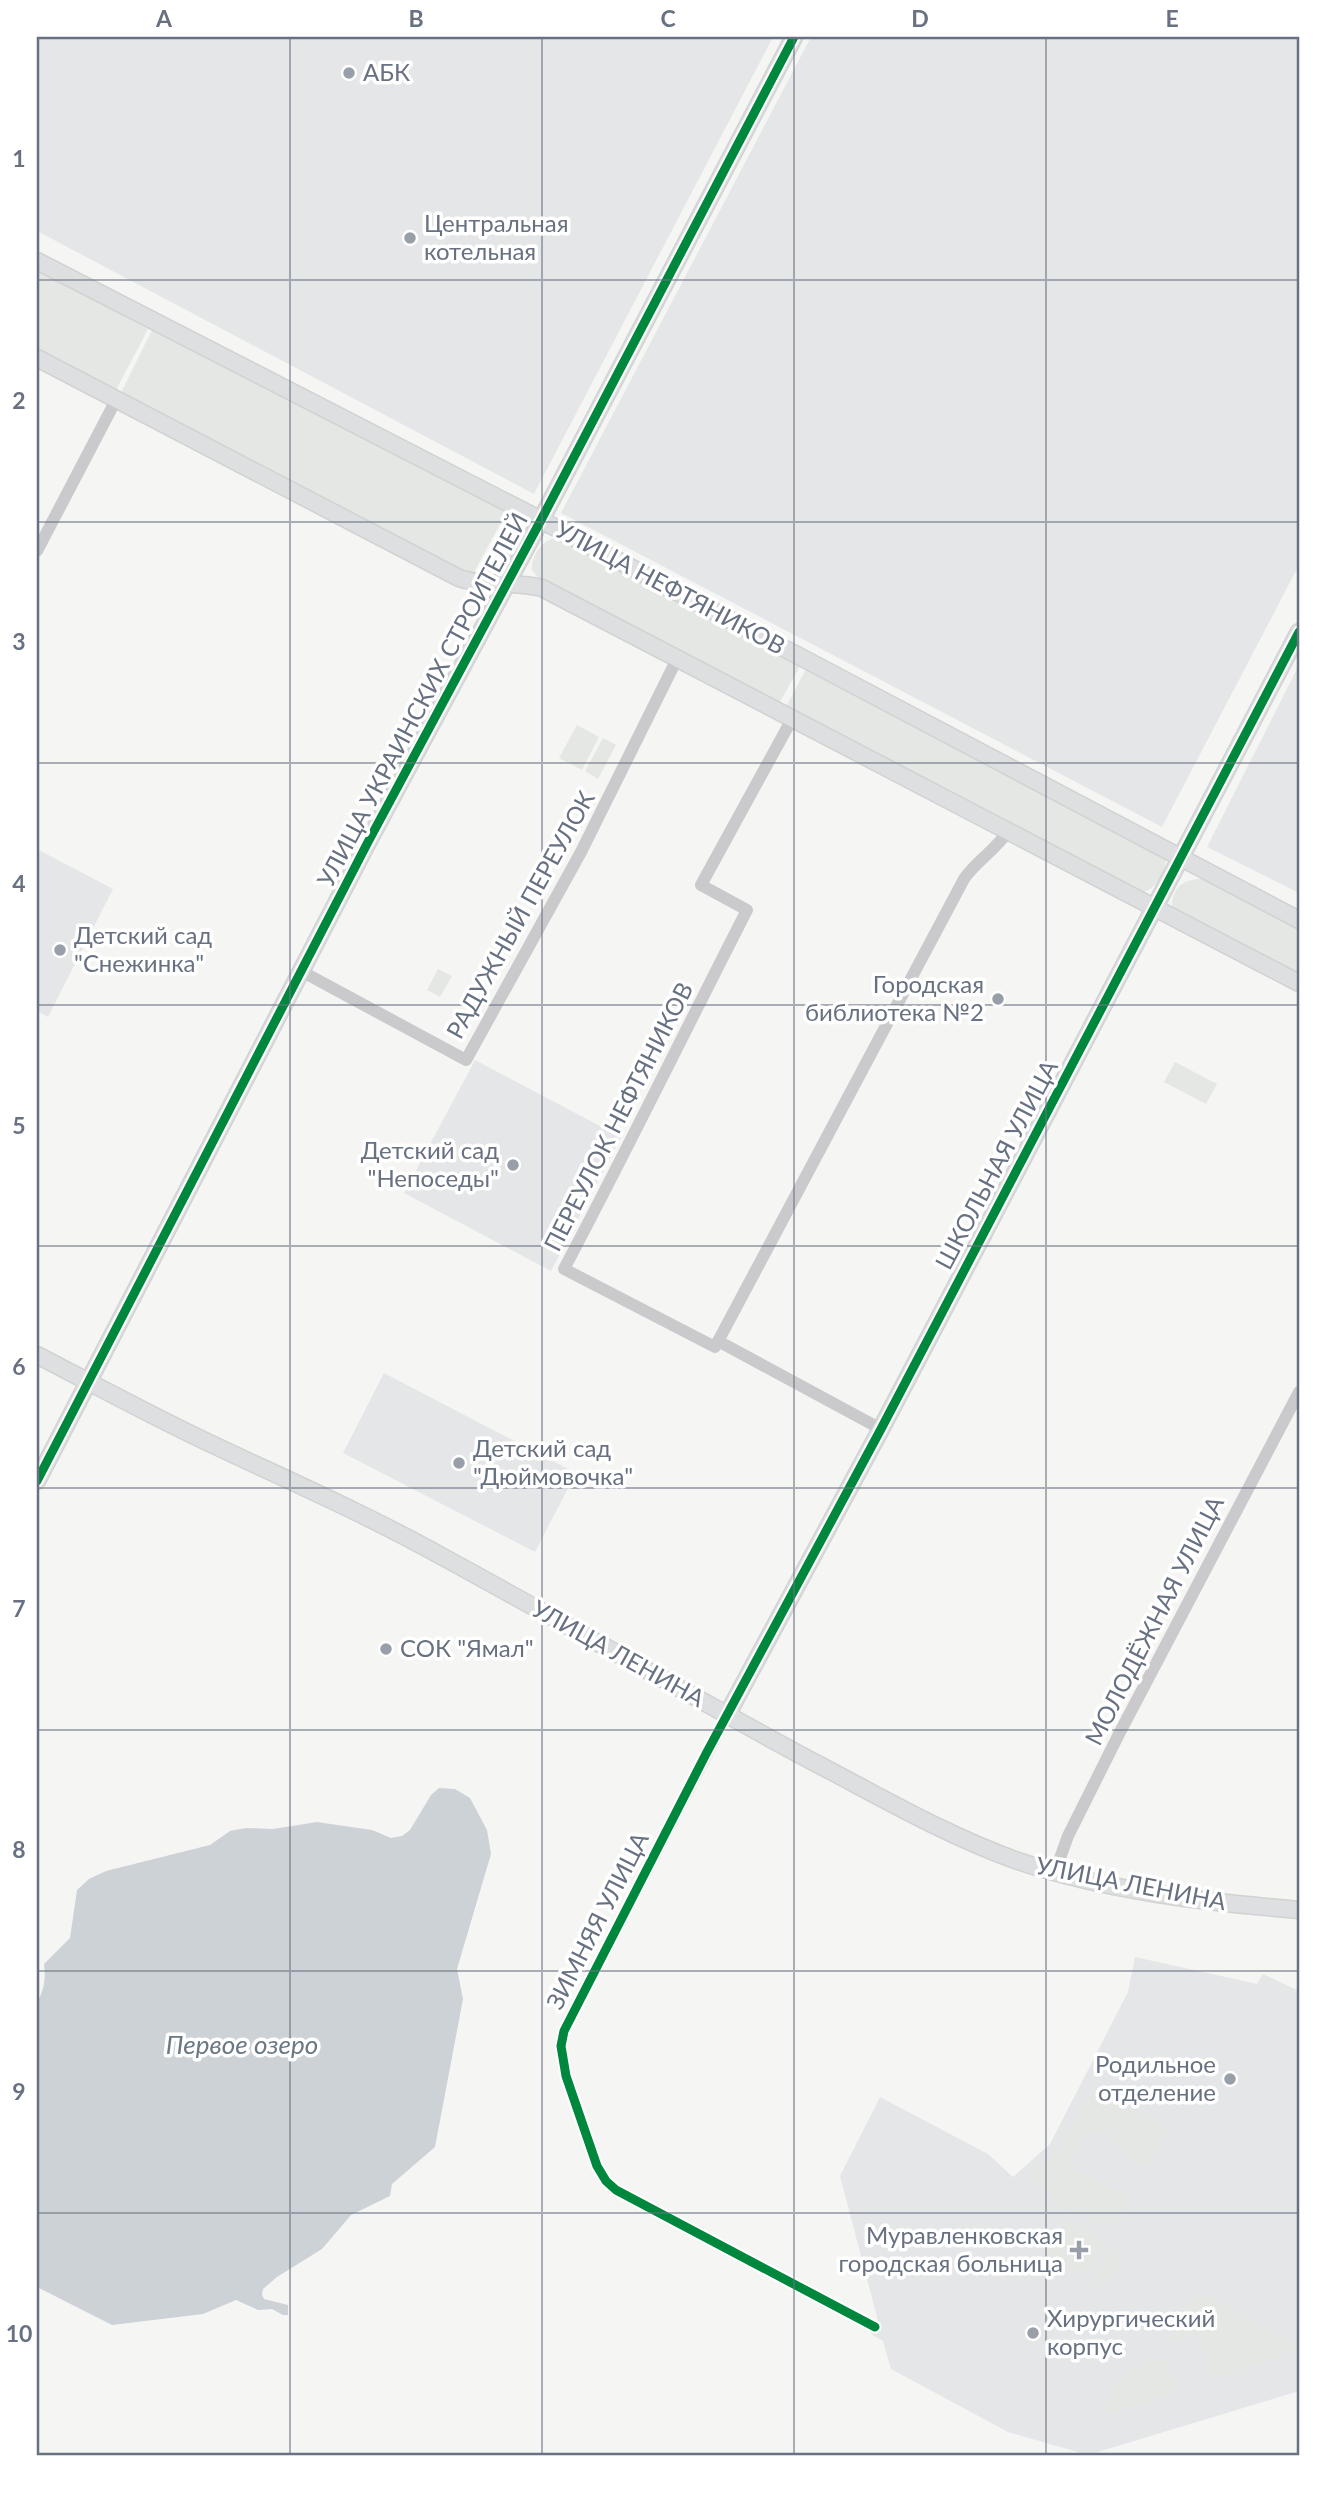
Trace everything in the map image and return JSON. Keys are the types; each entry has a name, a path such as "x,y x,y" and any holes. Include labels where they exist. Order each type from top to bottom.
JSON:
{"main road":[{"name":"УЛИЦА УКРАИНСКИХ СТРОИТЕЛЕЙ","path":"37,1480 301,971 794,37"},
{"name":"УЛИЦА НЕФТЯНИКОВ","path":"37,261 541,520 1299,920"},
{"path":"37,358 459,578 471,582 542,588 1299,983"},
{"name":"ШКОЛЬНАЯ УЛИЦА","path":"727,1715 881,1429 1299,632"},
{"name":"УЛИЦА ЛЕНИНА","path":"37,1355 438,1554 727,1715 917,1816 985,1848 1055,1872 1177,1896 1299,1910"}],"street":[{"path":"37,551 116,400"},
{"name":"РАДУЖНЫЙ ПЕРЕУЛОК","path":"301,971 466,1060 576,862 677,659"},
{"name":"ПЕРЕУЛОК НЕФТЯНИКОВ","path":"792,719 701,885 747,909 564,1269 881,1429"},
{"path":"716,1344 964,878 1008,831"},
{"name":"МОЛОДЁЖНАЯ УЛИЦА","path":"1055,1872 1068,1836 1119,1734 1299,1392"},
{"name":"ЗИМНЯЯ УЛИЦА","path":"727,1715 565,2031 561,2046 566,2076 597,2166 606,2181 616,2190 875,2327"}],"shaded area":[{"path":"37,37 773,37 534,494 37,231"},
{"path":"811,37 1299,37 1299,565 1162,827 561,513"},
{"path":"37,270 148,329 116,390 37,350"},
{"path":"152,330 507,511 472,576 121,393"},
{"path":"511,513 517,518 521,533 511,557 499,569 477,575"},
{"path":"559,537 801,664 779,704 539,579 532,570 536,553 548,540"},
{"path":"1299,665 1299,893 1207,847"},
{"path":"807,667 1162,856 1166,860 1159,880 1152,888 1143,892 786,707"},
{"path":"577,725 599,737 582,770 559,758"},
{"path":"603,738 616,745 598,779 585,771"},
{"name":"Детский сад \"Снежинка\"","path":"37,849 113,889 48,1017 37,1011"},
{"path":"1205,879 1299,929 1299,974 1175,910 1172,905 1178,888 1192,880"},
{"path":"438,969 452,976 440,997 427,990"},
{"name":"Детский сад \"Непоседы\"","path":"475,1060 621,1137 551,1271 404,1193"},
{"path":"1175,1062 1217,1084 1206,1104 1164,1082"},
{"name":"Детский сад \"Дюймовочка\"","path":"384,1373 576,1473 535,1552 343,1453"},
{"name":"Муравленковская городская больница","path":"1135,1957 1257,1984 1263,1974 1299,1991 1299,2391 1088,2455 1008,2432 891,2369 883,2341 871,2334 878,2321 840,2176 880,2097 988,2154 1013,2177 1050,2144 1128,1992"},
{"path":"1092,2089 1098,2089 1147,2115 1167,2131 1151,2161 1141,2166 1123,2157 1127,2150 1112,2143 1116,2135 1099,2127 1095,2134 1086,2130 1068,2166 1124,2194 1121,2213 1107,2228 1061,2207 1033,2177 1036,2169 1059,2151"},
{"path":"1065,2219 1100,2237 1102,2246 1087,2272 1078,2274 1045,2257"},
{"path":"1111,2247 1119,2249 1122,2260 1111,2282 1101,2286 1095,2280 1095,2274"},
{"path":"1200,2292 1295,2344 1297,2350 1216,2378 1212,2374 1198,2335 1174,2341 1172,2339 1193,2296"},
{"path":"1154,2358 1165,2360 1173,2384 1171,2393 1099,2416 1121,2377"}],"water":[{"name":"Первое озеро","path":"439,1788 455,1789 470,1798 487,1830 491,1854 457,1969 463,1999 435,2147 392,2184 390,2196 351,2215 322,2249 263,2289 264,2299 288,2305 288,2315 272,2309 258,2310 236,2300 203,2314 112,2325 39,2288 37,2003 44,1984 44,1964 70,1938 77,1890 89,1879 106,1871 210,1845 230,1831 246,1828 273,1829 317,1822 372,1830 391,1838 402,1836 410,1830 431,1795"}],"cycle path":[{"path":"37,1481 368,842 541,520 794,37"},
{"path":"875,2327 616,2190 606,2181 597,2166 566,2076 561,2046 564,2031 707,1752 881,1429 1299,632"}],"place":[{"name":"АБК","path":"349,73"},
{"name":"Центральная котельная","path":"410,238"},
{"name":"Детский сад \"Снежинка\"","path":"60,950"},
{"name":"Городская библиотека №2","path":"998,999"},
{"name":"Детский сад \"Непоседы\"","path":"513,1165"},
{"name":"Детский сад \"Дюймовочка\"","path":"459,1463"},
{"name":"СОК \"Ямал\"","path":"386,1649"},
{"name":"Родильное отделение","path":"1230,2079"},
{"name":"Муравленковская городская больница","path":"1079,2250"},
{"name":"Хирургический корпус","path":"1033,2333"}]}
